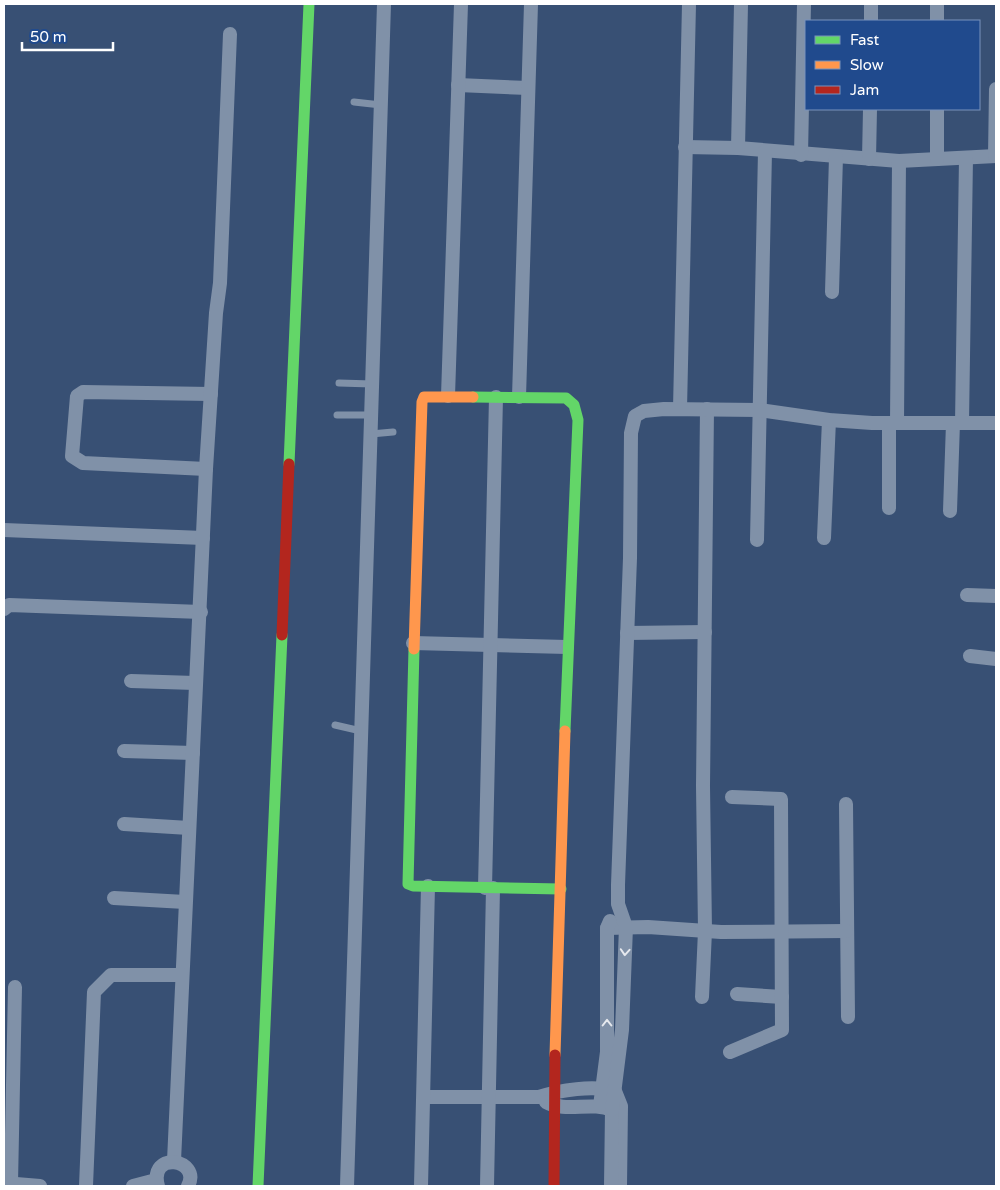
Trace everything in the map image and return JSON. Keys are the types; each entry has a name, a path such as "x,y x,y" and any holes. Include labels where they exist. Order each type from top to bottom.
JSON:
{"street":[{"path":"258,1186 310,4"},
{"path":"347,1186 384,4"},
{"path":"448,396 461,4"},
{"path":"519,397 531,4"},
{"path":"680,409 689,4"},
{"path":"738,148 741,4"},
{"path":"801,154 804,4"},
{"path":"871,4 871,20"},
{"path":"937,4 937,20"},
{"path":"174,1162 195,683 201,612 206,470 220,283 230,34"},
{"path":"458,85 528,88"},
{"path":"685,147 738,148 899,161 996,156 996,90"},
{"path":"869,159 870,110"},
{"path":"937,110 937,159"},
{"path":"757,540 765,151"},
{"path":"832,292 836,157"},
{"path":"950,512 957,423 966,158"},
{"path":"889,508 893,424 899,161"},
{"path":"206,470 83,463 72,456 77,396 83,392 211,394"},
{"path":"486,1186 489,1097 490,646 496,396"},
{"path":"554,1186 555,998 561,889 567,647 578,420 574,405 566,398 496,396 424,397 422,402 413,643 408,884 413,886 561,889"},
{"path":"611,1186 606,1108 614,1051 626,927 618,904 630,558 631,433 635,416 644,411 680,409 759,410 829,420 893,424 996,423"},
{"path":"702,997 705,931 703,786 707,410"},
{"path":"824,538 829,420"},
{"path":"4,530 203,538"},
{"path":"967,595 996,596"},
{"path":"4,609 10,605 201,612"},
{"path":"627,633 705,632"},
{"path":"413,643 567,647"},
{"path":"970,656 996,660"},
{"path":"131,681 195,683"},
{"path":"124,751 193,753"},
{"path":"730,1052 782,1030 781,799 732,796"},
{"path":"846,804 848,1017"},
{"path":"124,824 189,828"},
{"path":"421,1186 425,1096 428,886"},
{"path":"114,898 185,902"},
{"path":"614,1051 607,928 618,904"},
{"path":"607,928 626,927 705,931 846,931"},
{"path":"86,1186 94,992 111,975 182,975"},
{"path":"14,987 7,1183 40,1186"},
{"path":"737,994 782,996"},
{"path":"425,1096 539,1097 554,1092 609,1090"},
{"path":"609,1090 621,1106 620,1186"},
{"path":"539,1097 554,1106 606,1108"},
{"path":"133,1186 157,1183 161,1167 174,1162 187,1168 190,1175 188,1186"}],"lane":[{"path":"354,102 381,104"},
{"path":"339,383 372,384"},
{"path":"337,414 372,415"},
{"path":"371,434 393,432"},
{"path":"335,725 362,731"}],"traffic: fast":[{"path":"289,464 309,4"},
{"path":"473,397 566,398 574,405 578,420 565,731"},
{"path":"258,1186 282,635"},
{"path":"414,649 408,884 413,886 561,889"}],"traffic: slow":[{"path":"414,649 422,402 424,397 473,397"},
{"path":"555,1055 565,731"}],"traffic: jam":[{"path":"282,635 289,464"},
{"path":"554,1186 555,1055"}]}
